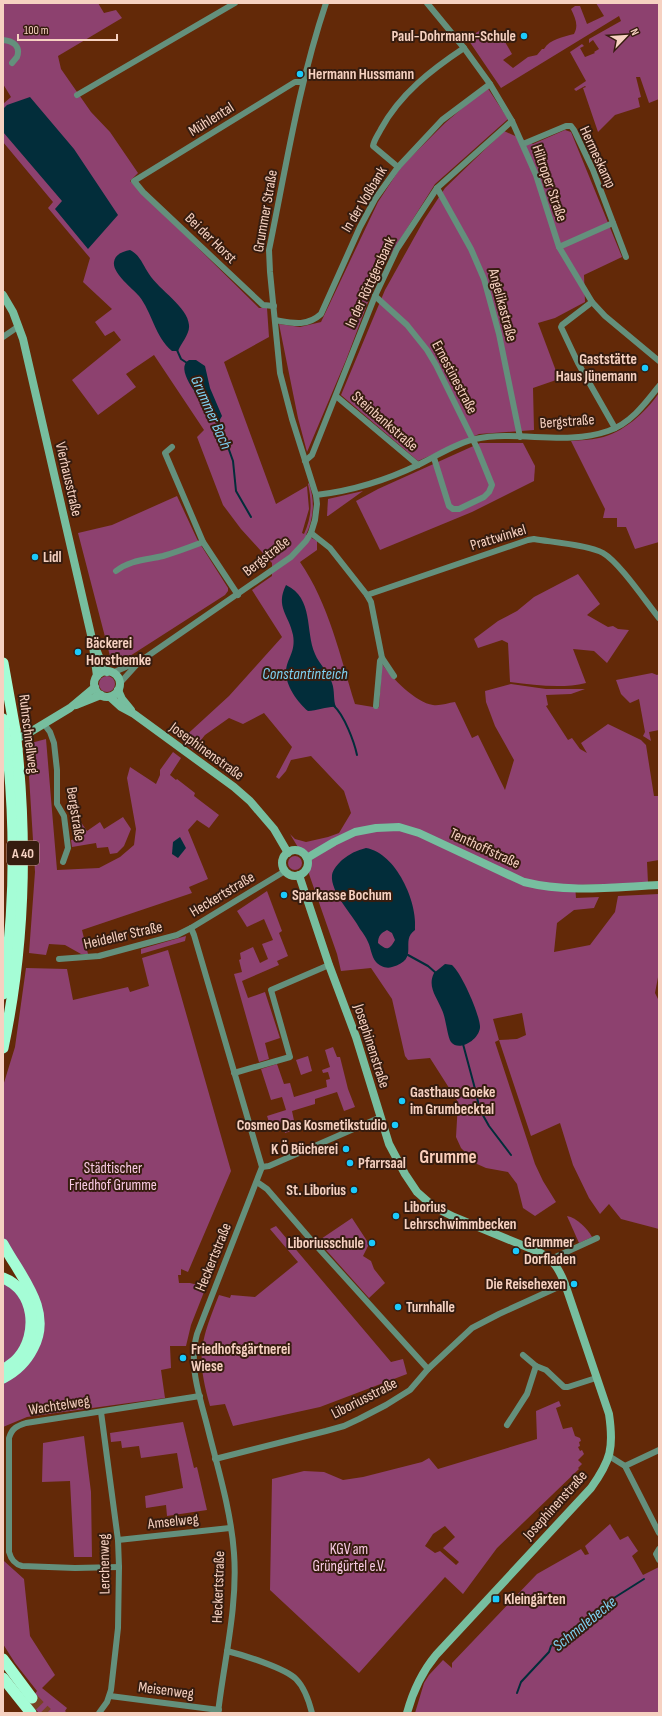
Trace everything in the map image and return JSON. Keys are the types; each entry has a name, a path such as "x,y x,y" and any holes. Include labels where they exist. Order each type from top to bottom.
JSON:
{"highway":[{"name":"Ruhrschnellweg","path":"3,663 10,742 22,811 24,858 22,911 13,962 3,1048"},
{"name":"Ruhrschnellweg","path":"3,719 10,742"},
{"name":"Ruhrschnellweg","path":"3,994 13,962"},
{"path":"3,1244 33,1295 39,1317 36,1341 27,1359 21,1367 3,1378"},
{"path":"3,1278 11,1282 23,1293 29,1306 31,1320 28,1339 24,1348 18,1358 3,1370"},
{"path":"3,1659 32,1698"},
{"path":"3,1678 31,1713"}],"street":[{"path":"77,96 235,3"},
{"name":"Grummer Straße","path":"316,494 283,389 269,250 302,82 326,3"},
{"name":"Hiltroper Straße","path":"427,3 464,48 490,84 512,121 536,175 559,247 592,302 605,316 659,360"},
{"path":"3,40 10,41 17,47 18,57 12,63"},
{"path":"398,167 373,146 388,116 418,82 464,48"},
{"name":"Mühlental","path":"134,182 295,82 302,82"},
{"name":"In der Voßbank","path":"275,320 303,323 311,321 321,314 360,227 375,199 398,167 442,120 490,84"},
{"name":"In der Röttgersbank","path":"305,461 312,455 375,296 397,249 437,188 512,121"},
{"name":"Hermeskamp","path":"523,144 566,126 571,126 590,164 626,257"},
{"name":"Bei der Horst","path":"134,182 263,305 274,306"},
{"name":"Angelikastraße","path":"437,188 471,249 491,299 520,437"},
{"path":"559,247 612,223"},
{"name":"Vierhausstraße","path":"3,295 19,326 92,639 98,676"},
{"name":"Ernestinestraße","path":"375,296 407,325 427,350 473,440"},
{"name":"Bergstraße","path":"592,302 562,325 561,328 578,363 615,428"},
{"path":"3,337 19,326"},
{"name":"Bergstraße","path":"98,676 139,662 291,557 306,541 311,532 315,520 316,494 369,484 418,465 473,440 492,437 596,435 615,428 635,414 659,386"},
{"name":"Steinbankstraße","path":"336,396 418,465"},
{"path":"434,458 449,506 453,509 459,509 484,497 492,486 473,440"},
{"path":"172,447 165,453 202,542 238,595"},
{"path":"311,532 330,548 367,595 371,602 382,658 394,676"},
{"name":"Prattwinkel","path":"367,595 534,539 576,546 604,553 659,618"},
{"path":"116,571 124,565 132,562 164,556 202,542"},
{"name":"Vierhausstraße","path":"92,639 102,664 110,672"},
{"path":"376,706 380,661 382,658"},
{"name":"Bergstraße","path":"110,697 139,662"},
{"path":"110,672 117,676 119,686"},
{"path":"98,676 94,683 101,695"},
{"name":"Josephinenstraße","path":"119,686 122,699 134,714"},
{"path":"10,742 44,724 73,706 95,687"},
{"path":"73,706 101,695 110,697"},
{"name":"Josephinenstraße","path":"110,697 121,707 134,714 227,782 250,801 274,829 288,852"},
{"name":"Bergstraße","path":"44,724 50,732 54,743 57,770 57,804 64,816 68,848 63,862"},
{"name":"Tenthoffstraße","path":"307,858 334,842 356,832 376,828 399,827 419,833 524,882 540,886 571,889 659,885"},
{"path":"298,851 307,858 307,868 299,875 292,875 285,871 283,861 288,852 298,851"},
{"name":"Heckertstraße","path":"218,1711 227,1651 234,1574 234,1554 230,1528 193,1363 194,1343 262,1167 191,928 285,871"},
{"name":"Josephinenstraße","path":"299,875 329,965 356,1037 389,1144 399,1165 425,1200 434,1207 454,1217 539,1252 551,1259 560,1271 565,1284 609,1414 612,1436 606,1466 591,1488 436,1655 416,1685 407,1713"},
{"name":"Heideller Straße","path":"59,960 106,954 177,935 191,928"},
{"path":"234,1073 290,1057 271,990 329,965"},
{"path":"262,1167 269,1166 381,1117"},
{"path":"257,1182 267,1189 428,1369"},
{"path":"551,1259 597,1238"},
{"name":"Liboriusstraße","path":"215,1459 344,1426 410,1390 428,1369 472,1328 498,1314 565,1284"},
{"path":"523,1355 536,1366 546,1370 564,1387 596,1378"},
{"path":"507,1425 527,1394 536,1366"},
{"name":"Wachtelweg","path":"119,1568 70,1568 17,1564 11,1559 9,1552 9,1438 11,1432 13,1428 26,1423 200,1396"},
{"name":"Lerchenweg","path":"99,1713 110,1696 118,1628 119,1568 118,1540 101,1412"},
{"path":"625,1466 659,1450"},
{"path":"609,1456 625,1466 659,1533"},
{"name":"Amselweg","path":"118,1540 230,1528"},
{"path":"659,1549 656,1554 659,1560"},
{"path":"227,1651 277,1668 292,1675 304,1689 312,1713"},
{"name":"Meisenweg","path":"110,1696 218,1711"}],"green space":[{"path":"3,3 98,3 104,13 116,10 122,18 58,56 61,69 91,112 110,132 138,173 130,181 259,308 267,308 269,337 224,362 276,504 307,486 309,509 302,533 304,534 309,522 310,497 308,484 309,483 313,509 311,522 306,535 317,541 317,550 300,562 319,595 333,631 355,704 379,708 382,664 404,689 419,700 433,705 455,702 472,738 478,735 505,790 514,760 495,726 486,702 485,691 511,684 546,689 585,689 571,694 546,695 548,705 546,706 568,740 572,738 580,749 587,753 581,743 608,724 641,740 646,745 654,796 659,796 659,860 647,862 648,883 575,885 576,898 599,897 594,908 574,910 557,923 554,952 590,945 615,912 618,896 659,894 659,972 655,993 659,1001 659,1229 621,1219 609,1204 600,1214 589,1198 573,1165 560,1123 531,1136 499,1040 495,1042 535,1164 543,1181 556,1202 535,1216 523,1208 517,1184 508,1172 486,1168 477,1164 461,1148 456,1137 458,1102 430,1058 408,1060 405,1056 392,999 371,968 341,971 337,954 302,854 290,834 295,839 306,842 339,833 351,813 344,791 311,756 291,760 286,771 279,779 276,777 292,747 264,713 243,724 229,718 205,735 193,750 181,740 229,696 282,637 252,590 272,576 272,563 241,529 223,505 197,437 204,430 154,355 126,374 136,387 98,415 72,380 121,340 114,331 105,336 95,322 112,309 83,282 90,258 48,208 53,202 3,142 3,104 11,97 3,84","holes":["522,1013 526,1035 517,1039 499,1040 493,1019"]},
{"path":"596,3 659,3 659,99 649,103 640,77 636,77 641,97 638,98 640,107 615,115 598,132 583,88 586,87 585,86 576,91 574,89 586,81 570,52 582,44 584,46 580,48 585,57 595,53 594,52 599,49 593,40 589,43 589,39 621,21 619,16 501,88 467,38 481,30 488,43 501,35 512,54 503,60 513,68 528,57 537,55 542,49 553,41 561,37 574,34 576,25 571,9 575,6 580,6 587,24 604,16"},
{"path":"487,87 508,119 435,184 379,273 346,360 307,452 298,418 279,324 300,327 321,322 378,202 401,167 445,123"},
{"path":"565,130 571,132 622,257 584,275 585,302 555,318 538,323 559,379 533,388 534,430 479,434 418,461 341,395 385,290 424,220 445,188 504,131 533,144"},
{"path":"659,393 659,542 635,549 626,527 617,527 617,518 603,518 605,509 571,441 589,440 617,432 640,415"},
{"path":"480,443 523,443 535,466 534,481 472,512 380,550 356,501 378,489"},
{"path":"363,491 328,516 327,516 328,499"},
{"path":"177,496 197,539 228,588 228,591 225,595 119,663 110,656 78,533 112,525"},
{"path":"578,574 600,604 587,615 608,627 613,626 618,629 629,630 607,663 594,651 573,649 586,683 558,686 510,682 508,643 502,640 478,648 474,639 498,621 517,611 534,597"},
{"path":"652,673 657,675 659,674 659,730 649,732 651,741 643,736 645,732 639,699 630,703 621,694 616,680"},
{"path":"107,676 114,681 115,684 110,691 107,692 100,687 99,684 104,677"},
{"path":"46,739 57,870 99,868 120,857 134,845 136,829 127,778 130,767 156,784 160,775 160,770 173,752 181,758 170,775 195,793 194,796 219,815 209,828 197,820 188,830 208,879 189,887 192,893 82,930 88,954 81,954 65,945 49,944 46,955 29,953 35,872 27,744"},
{"path":"123,817 131,829 124,846 117,853 110,854 108,847 97,848 96,843 72,847 71,840 76,839 74,822 78,818 87,831 100,822 104,829"},
{"path":"292,856 298,856 302,860 302,866 298,870 292,870 288,866 288,860"},
{"path":"267,891 282,931 279,933 288,956 277,961 279,965 242,981 248,998 265,992 280,1038 265,1043 269,1059 259,1062 234,974 242,972 239,960 241,959 240,953 253,947 260,963 268,959 262,944 273,940 264,919 247,927 237,911"},
{"path":"186,936 185,941 141,954 141,949"},
{"name":"Städtischer Friedhof Grumme","path":"168,950 231,1171 188,1272 181,1269 181,1275 178,1275 179,1283 190,1283 206,1287 191,1325 186,1346 170,1346 171,1368 161,1370 165,1398 27,1417 3,1427 3,1383 37,1349 13,1255 3,1237 3,1086 15,1047 26,968 67,969 73,1000 128,987 130,992 149,986 142,958"},
{"path":"333,1047 337,1057 340,1057 348,1089 355,1107 344,1111 337,1092 315,1099 315,1104 292,1111 295,1125 290,1126 291,1131 285,1133 284,1127 279,1128 276,1120 269,1122 267,1116 286,1110 282,1097 271,1100 261,1069 277,1064 284,1084 290,1083 294,1097 327,1087 326,1080 330,1079 328,1072 323,1073 322,1070 330,1067 325,1050"},
{"path":"308,1056 312,1071 301,1075 296,1060"},
{"path":"567,1216 581,1224 592,1237 579,1243"},
{"path":"352,1218 369,1244 363,1256 371,1261 374,1269 385,1283 369,1298 318,1241"},
{"path":"276,1226 391,1362 403,1359 407,1374 320,1407 233,1426 225,1404 210,1406 203,1374 202,1350 204,1338 219,1295 230,1298 231,1295 255,1297 298,1262 270,1229"},
{"path":"3,1282 16,1291 26,1307 27,1328 19,1350 3,1366"},
{"name":"KGV am Grüngürtel e.V.","path":"559,1401 561,1406 556,1408 563,1429 572,1427 575,1436 580,1438 581,1441 579,1442 580,1446 578,1447 584,1454 578,1460 582,1464 578,1468 579,1469 497,1548 463,1594 445,1577 359,1673 270,1590 272,1479 304,1471 324,1472 343,1480 363,1477 422,1462 429,1458 438,1469 537,1439 536,1411","holes":["445,1526 455,1537 443,1548 459,1562 456,1565 440,1551 435,1553 425,1546 433,1534"]},
{"path":"183,1422 194,1468 197,1467 207,1510 167,1516 166,1505 146,1508 145,1496 183,1488 177,1453 141,1458 139,1446 122,1448 121,1441 111,1442 110,1433"},
{"path":"84,1436 91,1492 92,1557 74,1557 70,1481 42,1482 43,1443"},
{"path":"3,1503 4,1561 24,1579 30,1636 55,1675 42,1688 67,1708 65,1711 67,1713 39,1713 29,1702 37,1691 15,1663 3,1644"},
{"path":"610,1524 620,1540 628,1536 638,1551 632,1556 643,1575 659,1567 659,1713 415,1713 424,1683 429,1675 443,1660 452,1668 452,1663 537,1574 581,1549 585,1555 589,1554 585,1546"}],"water":[{"path":"30,97 74,149 118,215 88,249 55,209 62,201 3,132 3,109 7,105"},
{"path":"130,250 139,257 149,274 179,305 187,318 189,325 188,332 178,351 172,351 166,345 139,296 116,271 114,262 116,257 123,252"},
{"path":"189,360 196,360 205,366 210,388 222,416 219,421 213,419 189,383 184,369 185,364"},
{"name":"Constantinteich","path":"286,585 295,591 305,606 312,645 317,658 331,679 336,707 308,711 296,699 290,688 286,671 294,641 291,628 282,605 283,593"},
{"path":"180,837 186,848 178,858 172,854 173,842"},
{"path":"366,848 377,852 387,859 403,880 413,906 415,930 409,939 408,955 401,964 388,968 383,967 374,960 366,938 338,896 332,882 332,875 339,863 350,854","holes":["387,930 392,933 395,940 389,948 385,948 378,943 379,937 383,932"]},
{"path":"445,964 452,965 460,976 477,1012 479,1020 480,1026 477,1035 469,1043 464,1045 459,1046 451,1042 448,1036 443,1013 432,987 432,978 434,973"}],"waterway":[{"name":"Grummer Bach","path":"177,350 181,359 187,363"},
{"name":"Grummer Bach","path":"218,419 233,461 236,491 251,517"},
{"name":"Grummer Bach","path":"334,706 338,710 348,729 357,755"},
{"name":"Grummer Bach","path":"408,955 428,966 436,973"},
{"name":"Grummer Bach","path":"463,1044 480,1110 489,1126 511,1155"},
{"name":"Schmalebecke","path":"517,1693 521,1682 549,1652 551,1646 606,1603 644,1579"}],"tunnel":[{"path":"32,1698 47,1713"}],"place":[{"name":"Paul-Dohrmann-Schule","path":"524,36"},
{"name":"Hermann Hussmann","path":"300,74"},
{"name":"Gaststätte Haus Jünemann","path":"645,368"},
{"name":"Lidl","path":"35,557"},
{"name":"Bäckerei Horsthemke","path":"78,652"},
{"name":"Sparkasse Bochum","path":"284,895"},
{"name":"Gasthaus Goeke im Grumbecktal","path":"402,1101"},
{"name":"Cosmeo Das Kosmetikstudio","path":"395,1125"},
{"name":"K Ö Bücherei","path":"346,1149"},
{"name":"Pfarrsaal","path":"350,1163"},
{"name":"St. Liborius","path":"354,1190"},
{"name":"Liborius Lehrschwimmbecken","path":"396,1216"},
{"name":"Liboriusschule","path":"372,1243"},
{"name":"Grummer Dorfladen","path":"516,1251"},
{"name":"Die Reisehexen","path":"574,1284"},
{"name":"Turnhalle","path":"398,1307"},
{"name":"Friedhofsgärtnerei Wiese","path":"183,1358"},
{"name":"Kleingärten","path":"496,1599"}],"district":[{"name":"Grumme","path":"448,1156"}]}
